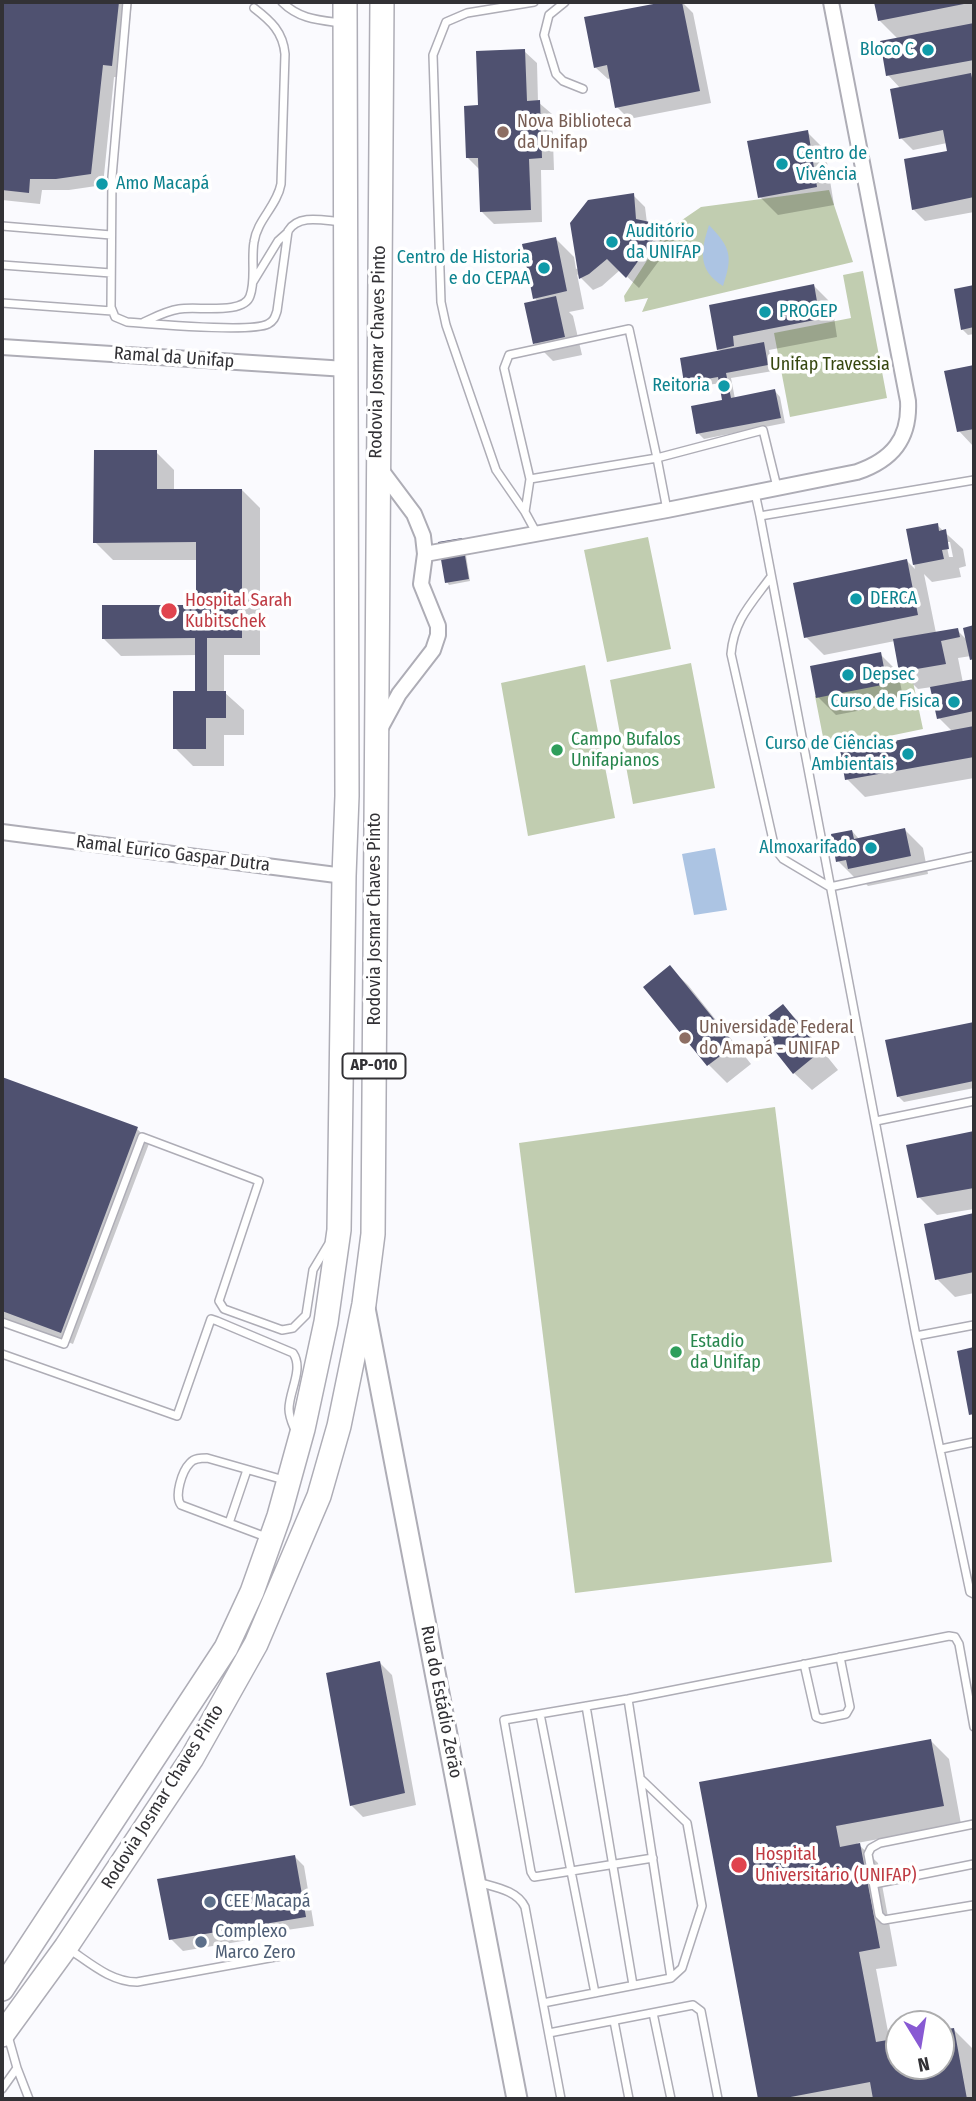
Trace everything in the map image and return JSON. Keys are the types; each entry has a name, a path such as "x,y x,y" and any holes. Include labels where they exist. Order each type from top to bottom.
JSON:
{"main road":[{"name":"Rodovia Josmar Chaves Pinto","path":"4,2032 66,1947 192,1758 256,1644 319,1496 339,1426 364,1304 373,1234 382,2"},
{"name":"Rodovia Josmar Chaves Pinto","path":"2,1989 226,1648 252,1592 271,1539 300,1441 326,1322 339,1230 347,796 345,13"}],"street":[{"path":"425,554 857,472 888,457 906,429 909,417 908,401 831,2"},
{"name":"Ramal da Unifap","path":"2,347 346,369"},
{"path":"375,736 399,694 433,650 438,635 438,626 421,584 425,554 423,536 414,514 377,464"},
{"name":"Ramal Eurico Gaspar Dutra","path":"2,832 344,876"},
{"name":"Rua do Estádio Zerão","path":"364,1304 517,2099"}],"lane":[{"path":"127,2 112,177 112,311 119,320 142,323 244,328 269,324 277,311 288,231"},
{"path":"282,2 291,11 309,19 345,13"},
{"path":"534,2 467,13 446,22 433,55 440,302 496,470 537,534"},
{"path":"565,2 549,15 544,35 555,74 563,81 583,89"},
{"path":"142,323 177,309 235,308 249,301 254,242 260,223 279,195 281,184 285,54 284,42 279,32 269,19 254,8"},
{"path":"252,285 278,241 292,225 306,219 346,222"},
{"path":"2,226 111,235"},
{"path":"2,265 111,273"},
{"path":"2,303 112,311"},
{"path":"525,512 530,479 503,368 505,360 509,355 544,346 629,329 667,510"},
{"path":"530,479 657,458 763,430 777,488"},
{"path":"760,516 974,480"},
{"path":"755,492 916,1336 970,1592 974,1594"},
{"path":"770,578 740,619 734,632 731,654 775,849 783,859 830,887 974,856"},
{"path":"876,1121 974,1101"},
{"path":"2,1322 64,1344 142,1138 259,1181 219,1301 224,1309 282,1330 293,1328 306,1315 317,1262 339,1230"},
{"path":"2,1354 177,1416 211,1319 293,1353 298,1364 289,1406 290,1420 300,1441"},
{"path":"916,1336 974,1325"},
{"path":"941,1449 974,1443"},
{"path":"271,1539 181,1505 176,1493 190,1463 198,1458 207,1458 288,1482"},
{"path":"229,1524 247,1470"},
{"path":"653,1858 534,1877 504,1720 628,1699 949,1636 956,1637 959,1644 974,1727"},
{"path":"804,1664 816,1717 822,1719 846,1714 850,1707 840,1657"},
{"path":"628,1699 671,1978"},
{"path":"586,1706 634,1986"},
{"path":"540,1714 595,1993"},
{"path":"543,2003 671,1978 681,1968 702,1906 687,1823 642,1780"},
{"path":"974,1824 880,1843 871,1847 868,1854 880,1915 884,1920 974,1905"},
{"path":"874,1884 974,1864"},
{"path":"475,1881 515,1894 522,1900 561,2099"},
{"path":"66,1947 115,1979 126,1982 286,1955"},
{"path":"549,2034 693,2005 701,2011 718,2099"},
{"path":"653,2013 671,2099"},
{"path":"614,2021 629,2099"},
{"path":"4,2032 29,2099"},
{"path":"2,2090 17,2068"}],"green space":[{"path":"829,190 853,262 642,312 648,298 625,302 624,296 666,231 701,207"},
{"name":"Unifap Travessia","path":"863,271 887,398 790,417 774,333 851,318 843,275"},
{"path":"648,537 671,649 607,662 584,550"},
{"path":"691,663 715,788 633,804 610,680"},
{"name":"Campo Bufalos Unifapianos","path":"585,665 615,818 528,836 501,683"},
{"path":"912,677 923,729 831,748 823,737 815,696"},
{"name":"Estadio da Unifap","path":"775,1107 832,1562 575,1593 519,1143"}],"water":[{"path":"709,225 722,240 728,253 723,286 709,273 703,259"},
{"path":"715,848 727,910 694,915 682,854"}],"building":[{"path":"2,2 119,2 112,66 103,65 91,174 56,179 30,179 29,193 2,190"},
{"path":"664,2 682,2 700,91 615,108 607,65 594,68 584,17"},
{"path":"874,2 969,2 969,3 878,21"},
{"name":"Bloco C","path":"974,23 974,60 886,76 880,41"},
{"name":"Nova Biblioteca da Unifap","path":"525,49 527,101 540,100 542,158 529,159 531,210 480,212 478,158 466,158 464,106 478,105 476,51"},
{"path":"971,73 974,88 974,197 912,210 904,159 947,151 943,130 899,139 890,89"},
{"name":"Centro de Vivência","path":"808,130 817,187 758,198 747,141"},
{"name":"Auditório da UNIFAP","path":"634,193 636,219 664,225 626,278 607,259 579,279 570,223 588,200"},
{"name":"Centro de Historia e do CEPAA","path":"556,237 567,291 533,299 522,244"},
{"name":"PROGEP","path":"814,284 820,319 733,336 734,346 717,350 709,305"},
{"path":"974,285 974,327 961,330 954,289"},
{"path":"556,296 565,337 533,344 524,303"},
{"name":"Reitoria","path":"764,342 768,365 726,373 731,398 775,389 781,418 696,434 691,406 722,400 718,377 684,383 680,358"},
{"path":"974,365 974,429 957,432 944,371"},
{"path":"94,450 157,450 157,489 242,489 242,638 207,638 207,691 226,691 226,718 206,718 206,749 173,749 173,691 195,691 195,638 102,639 102,605 196,605 196,542 93,543"},
{"path":"938,523 939,531 946,529 949,549 942,550 944,559 913,565 906,529"},
{"path":"462,538 469,579 445,583 438,542"},
{"name":"DERCA","path":"907,559 918,615 804,638 793,583"},
{"path":"974,625 974,659 970,660 963,628"},
{"path":"958,628 960,637 941,641 946,664 899,672 893,639"},
{"name":"Depsec","path":"881,652 887,684 816,698 810,666"},
{"name":"Curso de Física","path":"974,679 974,711 937,719 930,687"},
{"name":"Curso de Ciências Ambientais","path":"974,726 974,757 845,780 840,751"},
{"name":"Almoxarifado","path":"905,828 911,856 848,869 846,860 836,862 831,834 852,830 854,839"},
{"path":"670,965 735,1045 707,1066 643,987"},
{"path":"783,1004 821,1051 793,1074 755,1026"},
{"path":"974,1022 974,1081 897,1097 885,1040"},
{"path":"2,1077 138,1127 61,1333 2,1311"},
{"path":"974,1131 974,1188 917,1198 906,1145"},
{"path":"974,1213 974,1272 935,1280 924,1224"},
{"path":"974,1347 974,1414 969,1415 957,1351"},
{"path":"380,1661 405,1793 350,1806 326,1673"},
{"path":"931,1739 944,1806 836,1826 840,1847 860,1843 880,1948 859,1952 876,2042 885,2040 885,2080 955,2080 955,2033 967,2099 873,2099 870,2082 780,2099 758,2099 699,1782"},
{"name":"CEE Macapá","path":"295,1855 306,1917 169,1940 157,1879"}],"place":[{"name":"Bloco C","path":"928,50"},
{"name":"Nova Biblioteca da Unifap","path":"503,132"},
{"name":"Centro de Vivência","path":"782,164"},
{"name":"Amo Macapá","path":"102,184"},
{"name":"Auditório da UNIFAP","path":"612,242"},
{"name":"Centro de Historia e do CEPAA","path":"544,268"},
{"name":"PROGEP","path":"765,312"},
{"name":"Reitoria","path":"724,386"},
{"name":"DERCA","path":"856,599"},
{"name":"Hospital Sarah Kubitschek","path":"169,611"},
{"name":"Depsec","path":"848,675"},
{"name":"Curso de Física","path":"954,702"},
{"name":"Campo Bufalos Unifapianos","path":"557,750"},
{"name":"Curso de Ciências Ambientais","path":"908,754"},
{"name":"Almoxarifado","path":"871,848"},
{"name":"Universidade Federal do Amapá - UNIFAP","path":"685,1038"},
{"name":"Estadio da Unifap","path":"676,1352"},
{"name":"Hospital Universitário (UNIFAP)","path":"739,1865"},
{"name":"CEE Macapá","path":"210,1902"},
{"name":"Complexo Marco Zero","path":"201,1942"}]}
